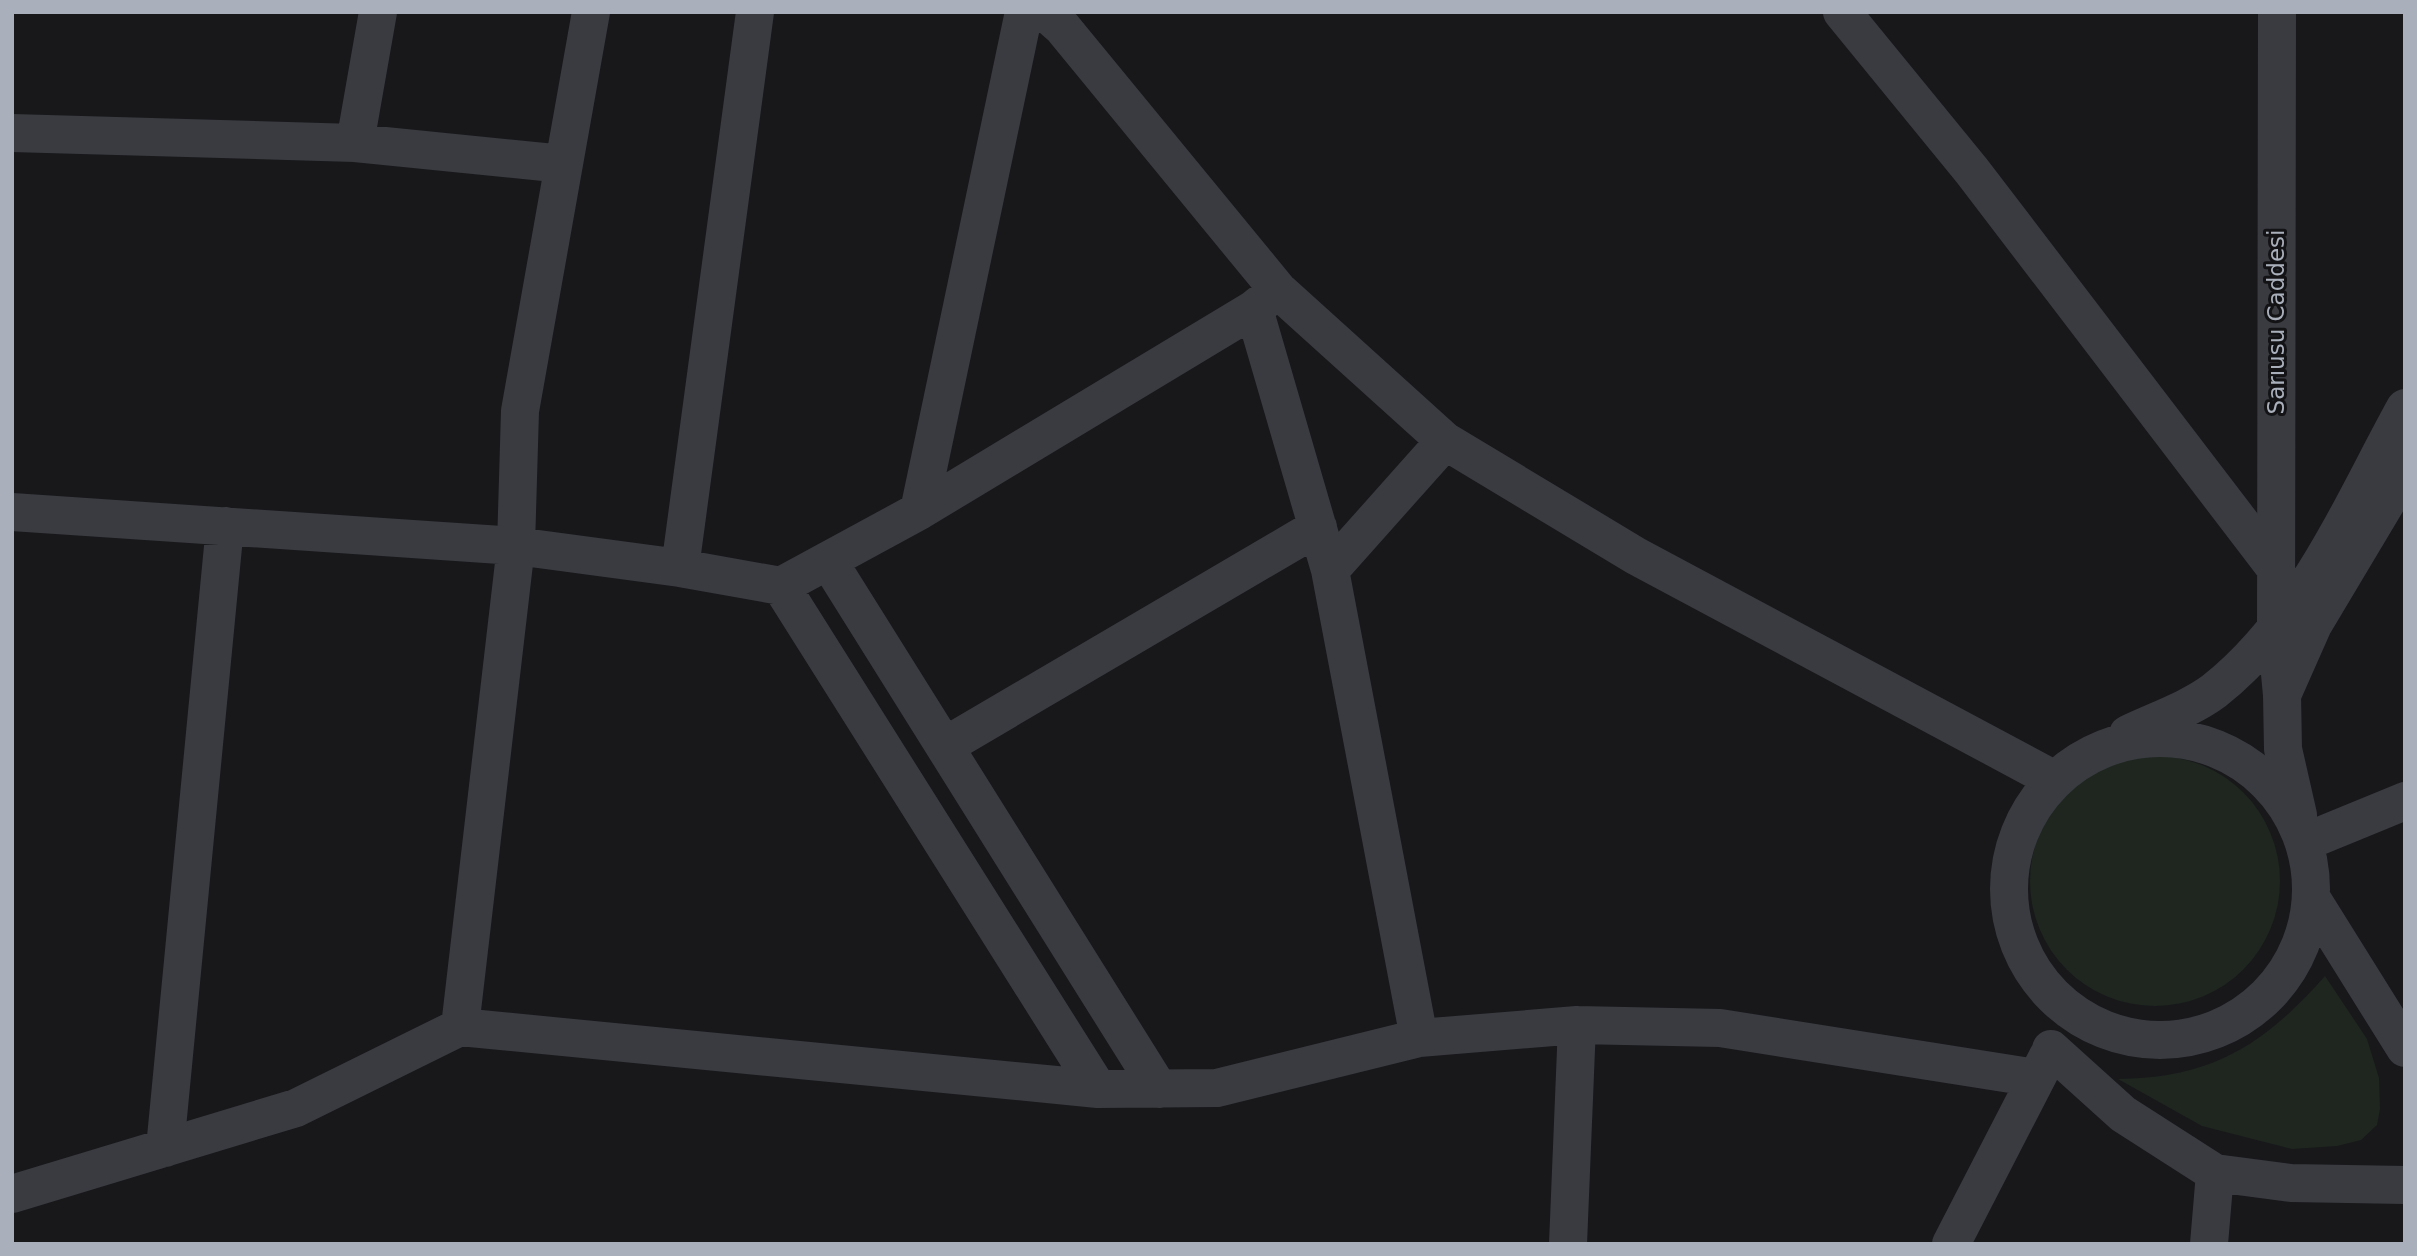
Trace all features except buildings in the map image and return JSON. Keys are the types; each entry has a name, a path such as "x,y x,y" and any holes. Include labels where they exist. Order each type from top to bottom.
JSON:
{"street":[{"path":"355,143 378,12"},
{"path":"460,1027 516,546 520,411 591,12"},
{"path":"680,568 755,12"},
{"path":"919,511 1024,12"},
{"path":"1045,12 1062,27 1266,299 1445,441 1636,556 2053,779"},
{"path":"1842,12 1972,171 2276,569"},
{"name":"Sarıusu Caddesi","path":"2277,12 2276,631 2282,695 2283,750 2311,870 2312,899"},
{"path":"12,133 355,143 565,164"},
{"path":"12,512 516,546 680,568 781,586 830,562 919,511 1266,299"},
{"path":"1266,299 1330,570 1419,1038"},
{"path":"2312,899 2302,945 2279,984 2245,1016 2203,1035 2158,1041 2112,1033 2071,1012 2034,974 2013,926 2009,873 2023,822 2053,779 2088,754 2213,692 2276,631 2303,593 2405,408"},
{"path":"1330,570 1445,441"},
{"path":"2282,695 2313,625 2405,471"},
{"path":"165,1148 225,526"},
{"path":"945,746 1318,527"},
{"path":"830,562 1159,1089"},
{"path":"781,586 1098,1088"},
{"path":"2088,754 2136,738 2187,738 2234,756 2274,788 2303,836 2405,801"},
{"path":"2312,899 2405,1048"},
{"path":"1951,1244 2071,1012"},
{"path":"12,1194 296,1108 460,1027 1098,1088 1159,1089 1217,1088 1419,1038 1577,1025 1720,1028 2044,1063 2216,1173 2291,1183 2405,1185"},
{"path":"1568,1244 1577,1025"},
{"path":"2209,1244 2216,1173"}],"shaded area":[{"path":"2143,756 2167,756 2214,770 2244,792 2271,833 2278,857 2278,905 2271,929 2244,970 2203,997 2167,1006 2143,1006 2096,992 2075,978 2058,961 2044,940 2035,917 2030,893 2030,869 2044,822 2058,801 2075,784 2096,770 2119,761"},
{"path":"2325,976 2367,1039 2379,1078 2380,1109 2377,1125 2361,1140 2337,1146 2292,1149 2202,1126 2118,1079 2181,1072 2234,1053 2280,1021"}]}
